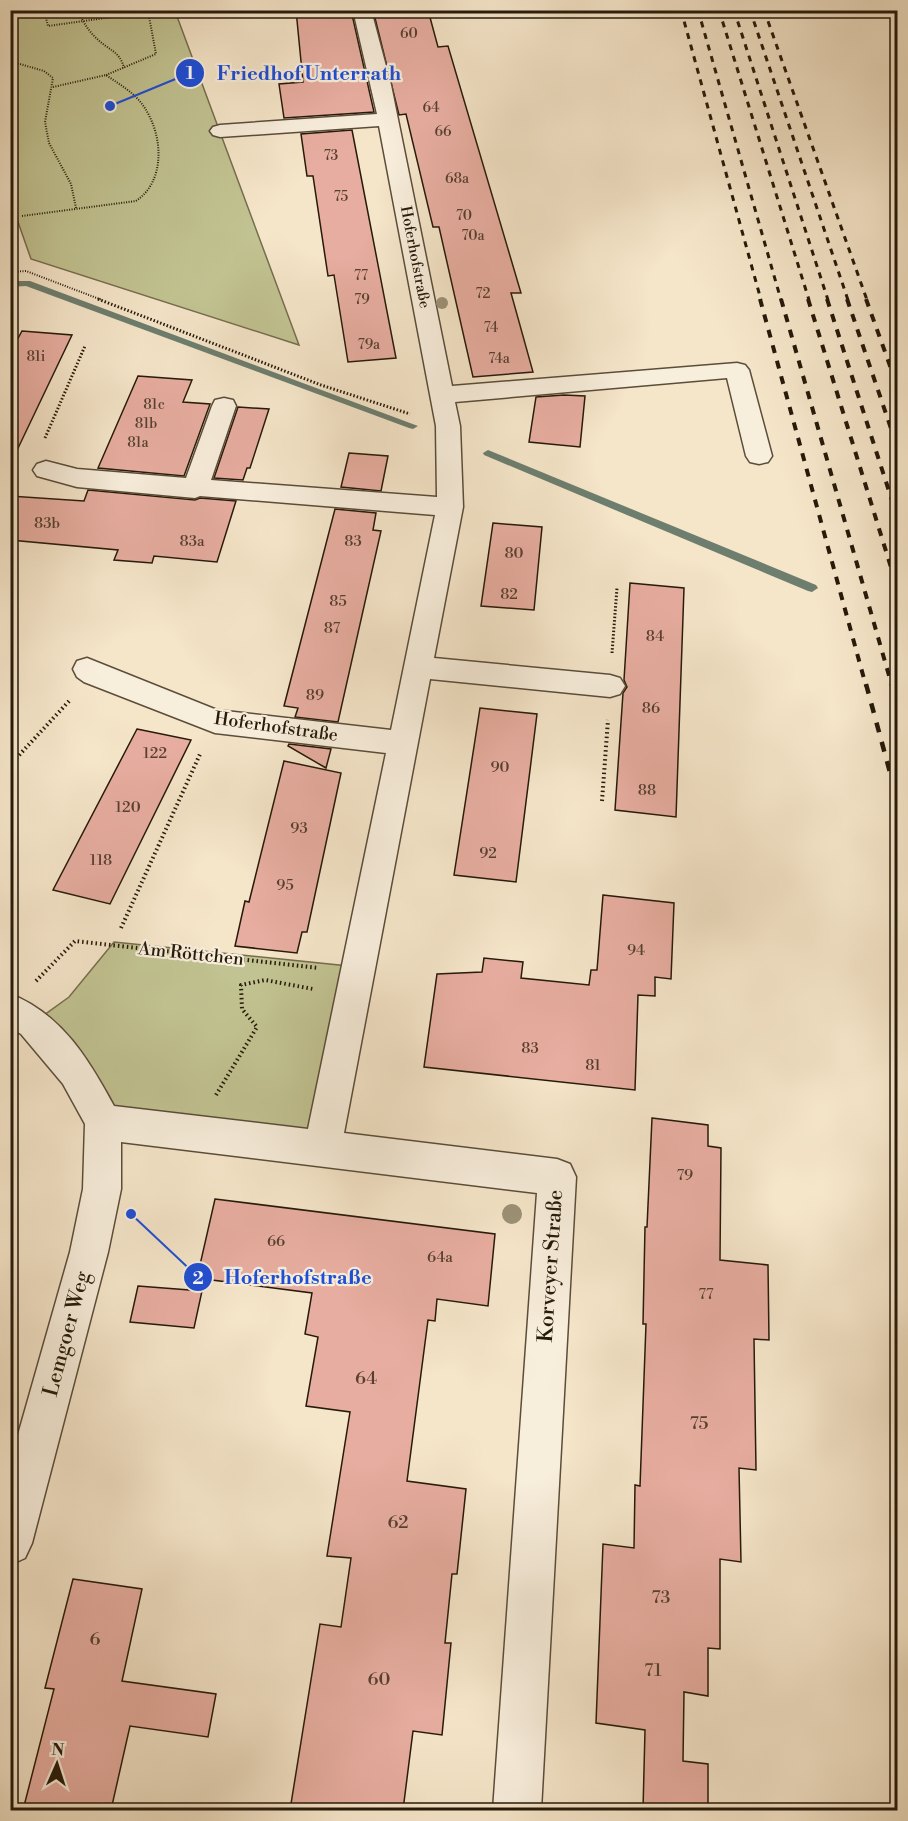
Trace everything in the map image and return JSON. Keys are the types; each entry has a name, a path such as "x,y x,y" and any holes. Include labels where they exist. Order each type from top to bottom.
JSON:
{"street":[{"name":"Hoferhofstraße","path":"323,1147 450,507 448,426 388,119 362,10"},
{"path":"220,131 388,119"},
{"path":"442,395 737,370 759,456"},
{"path":"195,489 224,406"},
{"path":"46,470 77,478 195,489 450,507"},
{"path":"418,667 610,686"},
{"name":"Hoferhofstraße","path":"90,672 215,721 402,743"},
{"path":"10,1010 33,1023 76,1072 103,1122"},
{"name":"Korveyer Straße","path":"103,1122 557,1177 517,1810"},
{"name":"Lemgoer Weg","path":"10,1543 89,1252 102,1189 103,1122"}],"path":[{"path":"44,10 48,26 148,11 158,51 147,60 106,75 53,87"},
{"path":"78,10 81,20 92,34 109,50 120,56 124,68"},
{"path":"112,10 116,17"},
{"path":"10,55 13,62 44,71 53,78 45,122 49,143 71,184 76,208"},
{"path":"22,216 136,201 149,193 157,181 158,142 151,120 144,106 133,94 106,75"},
{"path":"10,272 26,271 321,386 448,426"},
{"path":"46,470 36,456 85,346"},
{"path":"10,765 90,672"},
{"path":"121,928 215,721"},
{"name":"Am Röttchen","path":"60,956 75,941 328,969"},
{"path":"202,1134 210,1107 257,1027 248,1020 238,1000 241,985 265,980 352,995"}],"green space":[{"path":"10,11 175,11 299,345 31,259 11,202"},
{"path":"114,942 358,967 323,1147 103,1122 33,1023 69,997"}],"building":[{"path":"296,10 351,10 374,112 284,118 279,84 303,82"},
{"path":"373,10 428,10 438,47 448,46 521,293 511,293 533,372 473,377 439,227 433,227 406,114 399,115"},
{"path":"352,130 396,358 348,362 334,275 328,276 313,176 307,176 301,134"},
{"path":"22,331 72,335 10,465 10,353"},
{"path":"138,376 192,380 183,402 210,404 184,476 98,468"},
{"path":"585,396 580,447 529,442 536,397"},
{"path":"238,407 269,409 250,468 247,468 243,480 214,478"},
{"path":"349,453 388,456 381,491 341,487"},
{"path":"88,490 195,500 200,498 236,501 217,562 154,556 152,563 114,560 118,550 10,540 10,496 84,501"},
{"path":"335,509 376,513 373,530 381,531 338,722 295,717 298,708 284,706"},
{"path":"493,523 542,527 534,610 481,606"},
{"path":"630,583 684,588 676,817 615,810 623,693 627,687 624,680"},
{"path":"480,708 537,714 516,882 454,875"},
{"path":"137,729 191,740 110,904 53,890"},
{"path":"289,744 331,749 326,768 288,746"},
{"path":"284,761 341,773 307,932 302,932 297,953 235,946 245,901 249,902"},
{"path":"603,895 674,903 671,979 655,977 655,996 638,995 635,1090 424,1067 437,974 482,972 484,958 523,962 521,978 589,985 591,970 597,970"},
{"path":"652,1118 708,1125 708,1146 721,1148 720,1260 768,1265 769,1340 754,1339 756,1470 739,1468 741,1562 720,1559 720,1649 708,1648 708,1696 684,1692 683,1761 708,1764 708,1810 643,1810 645,1730 596,1723 603,1544 634,1548 635,1485 640,1486 646,1324 643,1324 645,1227 647,1227"},
{"path":"215,1199 495,1234 488,1306 437,1299 435,1321 428,1320 407,1481 466,1489 457,1574 452,1574 445,1643 451,1643 442,1735 413,1731 403,1810 290,1810 320,1624 341,1627 351,1558 327,1556 350,1412 306,1406 318,1337 305,1334 312,1293 197,1278"},
{"path":"138,1286 202,1291 194,1328 130,1322"},
{"path":"73,1579 142,1589 122,1681 216,1694 208,1737 130,1726 111,1810 23,1810 54,1689 45,1688"}],"waterway":[{"path":"10,284 27,283 413,426"},
{"path":"488,453 812,588"}],"railway":[{"path":"681,10 761,300"},
{"path":"698,10 781,300"},
{"path":"719,10 809,300"},
{"path":"734,10 828,300"},
{"path":"750,10 848,300"},
{"path":"764,10 867,300"},
{"path":"760,299 866,686"},
{"path":"781,299 892,686"},
{"path":"808,299 898,590"},
{"path":"827,299 898,519"},
{"path":"847,299 898,449"},
{"path":"866,299 898,388"},
{"path":"866,684 898,802"},
{"path":"892,684 898,706"}],"place":[{"name":"Friedhof Unterrath","path":"110,106"},
{"name":"Hoferhofstraße","path":"131,1214"}]}
